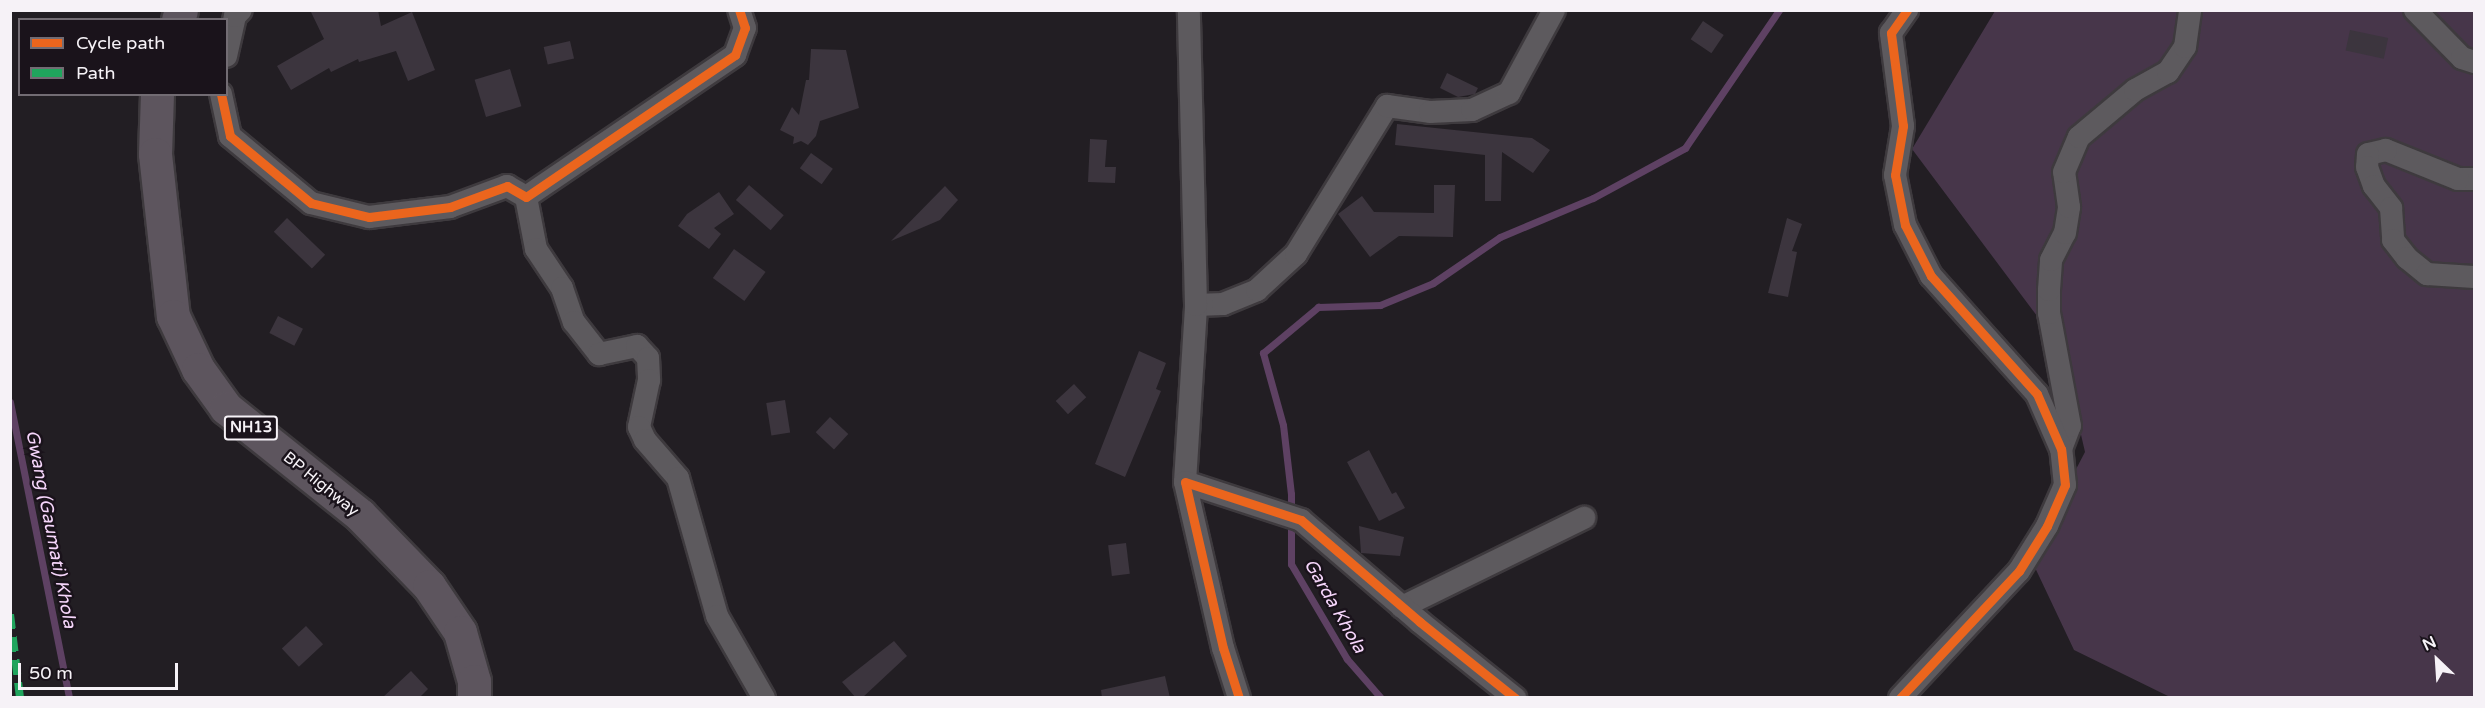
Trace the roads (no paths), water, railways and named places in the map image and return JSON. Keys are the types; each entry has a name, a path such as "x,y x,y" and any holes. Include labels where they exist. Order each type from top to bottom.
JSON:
{"highway":[{"name":"BP Highway","path":"157,96 155,154 173,316 198,369 226,408 360,515 429,586 460,632 474,681 474,698"}],"street":[{"path":"228,47 235,16 241,10"},
{"path":"526,197 735,55 745,28 739,10"},
{"path":"1189,10 1196,305 1185,482 1222,648 1239,698"},
{"path":"1196,305 1223,304 1257,290 1296,254 1328,207 1387,106 1430,112 1472,110 1509,93 1554,10"},
{"path":"1900,698 2019,571 2047,526 2065,485 2061,449 2037,394 1930,276 1905,225 1895,175 1903,126 1891,33 1907,10"},
{"path":"2061,449 2070,426 2049,314 2049,290 2051,260 2065,233 2069,207 2064,172 2079,137 2135,90 2168,72 2186,47 2190,10"},
{"path":"2415,10 2462,58 2475,62"},
{"path":"221,96 230,136 311,203 369,217 450,207 507,186 526,197 536,249 562,288 574,322 599,354 637,345 648,358 649,380 639,428 645,440 678,478 717,616 764,698"},
{"path":"2475,179 2458,179 2386,150 2368,154 2367,167 2374,186 2391,208 2393,240 2407,258 2427,274 2475,277"},
{"path":"1185,482 1270,512 1301,520 1402,607 1515,698"},
{"path":"1402,607 1584,518"}],"waterway":[{"name":"Garda Khola","path":"1381,698 1347,659 1291,564 1291,494 1283,425 1263,353 1318,307 1380,305 1433,283 1500,237 1593,198 1685,148 1779,10"},
{"name":"Gwang (Gaumati) Khola","path":"10,402 69,698"}]}
